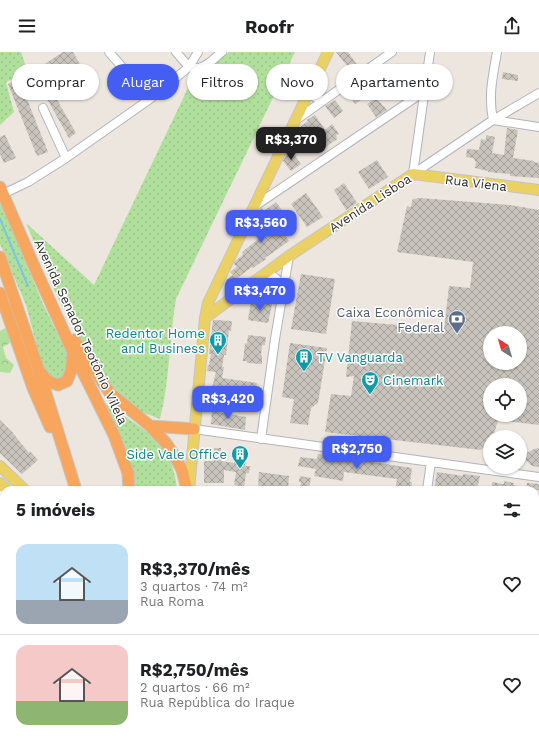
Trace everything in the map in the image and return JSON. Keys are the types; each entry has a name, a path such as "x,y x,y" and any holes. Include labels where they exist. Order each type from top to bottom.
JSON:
{"highway":[{"name":"Avenida Senador Teotônio Vilela","path":"1,190 73,352 114,435 128,473 129,486"},
{"path":"0,258 39,371 75,486"},
{"path":"0,293 33,388 70,472"},
{"path":"50,302 82,354 110,393 150,426 174,455 182,470 187,486"},
{"path":"39,371 48,381 58,385 67,381 71,372 73,352"},
{"path":"150,426 194,430"}],"main road":[{"path":"322,64 328,52"},
{"path":"188,486 205,318 208,303 305,100"},
{"name":"Rua Viena","path":"413,174 539,190"},
{"name":"Avenida Lisboa","path":"205,318 289,256 413,174"},
{"path":"0,466 21,486"}],"street":[{"path":"109,52 119,64"},
{"path":"176,52 187,65"},
{"path":"191,64 198,52"},
{"path":"208,64 222,52"},
{"path":"328,97 392,52"},
{"path":"428,64 430,52"},
{"path":"497,52 490,95 490,106 493,120 539,127"},
{"path":"179,75 187,69"},
{"name":"Avenida Lisboa","path":"413,174 493,120 539,93"},
{"path":"1,190 28,182 66,158 149,100"},
{"path":"296,120 324,100"},
{"path":"255,206 412,100"},
{"path":"413,174 424,100"},
{"path":"43,108 66,158"},
{"path":"265,185 268,190 277,191"},
{"path":"261,439 271,363 289,256"},
{"path":"266,273 279,280 283,289"},
{"path":"194,430 539,478"},
{"path":"428,486 431,462"}],"green space":[{"path":"0,52 21,52 25,64 12,64 12,79 6,82 14,112 0,125"},
{"path":"229,52 295,52 289,64 266,64 266,100 272,100 176,299 166,389 160,419 132,408 113,390 87,352 57,296 26,223 94,285 187,90 187,100 258,100 258,64 214,64"},
{"path":"0,200 43,304 67,353 65,379 58,381 51,378 43,369 26,305 0,244"},
{"path":"7,327 10,343 3,347 6,358 14,365 10,373 0,372 0,331"},
{"path":"103,402 142,428 162,447 169,459 176,486 133,486 127,455"}],"building":[{"path":"63,52 73,52 80,64 45,64"},
{"path":"336,52 348,52 357,64 345,64"},
{"path":"503,72 518,75 518,81 502,79"},
{"path":"12,82 12,94 8,84"},
{"path":"14,100 27,100 48,152 37,156"},
{"path":"48,100 57,100 76,133 69,138"},
{"path":"335,100 343,111 334,118 325,106"},
{"path":"352,100 360,100 355,104"},
{"path":"373,100 378,100 387,110 376,117 367,104"},
{"path":"315,115 325,130 332,124 339,134 336,135 337,139 323,149 315,133 301,144 294,138 300,133 298,130 299,128"},
{"path":"507,128 518,130 513,158 539,163 539,178 510,176 510,174 488,172 475,168 476,162 473,158 466,157 467,149 479,150 481,139 486,140 486,135 495,137 492,153 504,155"},
{"path":"5,135 16,158 4,163 0,154 0,137"},
{"path":"291,150 301,164 291,171 283,161 287,153"},
{"path":"377,160 388,177 369,189 358,172"},
{"path":"344,183 357,203 346,210 334,190"},
{"path":"306,193 323,217 307,227 291,204"},
{"path":"420,198 510,205 539,210 539,425 514,422 527,422 527,378 483,378 483,422 497,422 495,430 483,430 483,448 481,450 325,432 331,394 351,396 354,376 346,377 352,321 444,329 449,286 470,288 473,262 397,252 407,206 411,207 413,199"},
{"path":"276,202 284,213 276,219 278,222 277,223 289,241 265,258 266,259 241,275 234,281 236,284 231,287 226,280 233,275 230,272 237,267 234,264 235,261 243,255 242,252 270,230 258,213 262,208 264,211"},
{"path":"301,274 335,279 326,334 291,329"},
{"path":"251,301 272,304 268,323 248,320"},
{"path":"213,320 232,321 231,331 229,330 226,355 224,355 222,378 257,383 254,403 210,396 216,372 207,371 211,354 209,354"},
{"path":"248,335 266,337 265,345 262,345 262,364 247,363 247,361 243,361 245,343 247,344"},
{"name":"TV Vanguarda","path":"290,343 327,348 318,403 311,408 308,425 290,423 294,399 282,397"},
{"path":"212,411 246,417 245,430 211,424"},
{"path":"0,420 29,453 30,451 38,460 22,474 0,453"},
{"path":"214,448 221,448 221,461 234,463 236,449 248,451 245,466 250,466 249,473 246,473 244,486 234,485 236,472 224,470 224,483 204,483 204,461 214,461"},
{"path":"539,448 539,467 532,466 527,461 527,453"},
{"path":"318,454 412,468 410,482 412,482 412,486 396,486 397,479 344,472 343,481 314,476 316,469 298,466 300,457 317,459"},
{"path":"259,472 289,476 288,486 258,486"},
{"path":"437,472 463,476 463,474 480,476 478,486 435,486"},
{"path":"300,476 311,478 310,486 300,486 301,482 299,482"},
{"path":"504,481 514,483 513,485 518,486 492,486 492,482 504,484"},
{"path":"527,483 539,484 539,486 527,486"}],"waterway":[{"path":"0,219 28,286"}],"place":[{"name":"Caixa Econômica Federal","path":"457,334"},
{"name":"Redentor Home and Business","path":"218,355"},
{"name":"TV Vanguarda","path":"304,372"},
{"name":"Cinemark","path":"370,395"},
{"name":"Side Vale Office","path":"240,469"}]}
